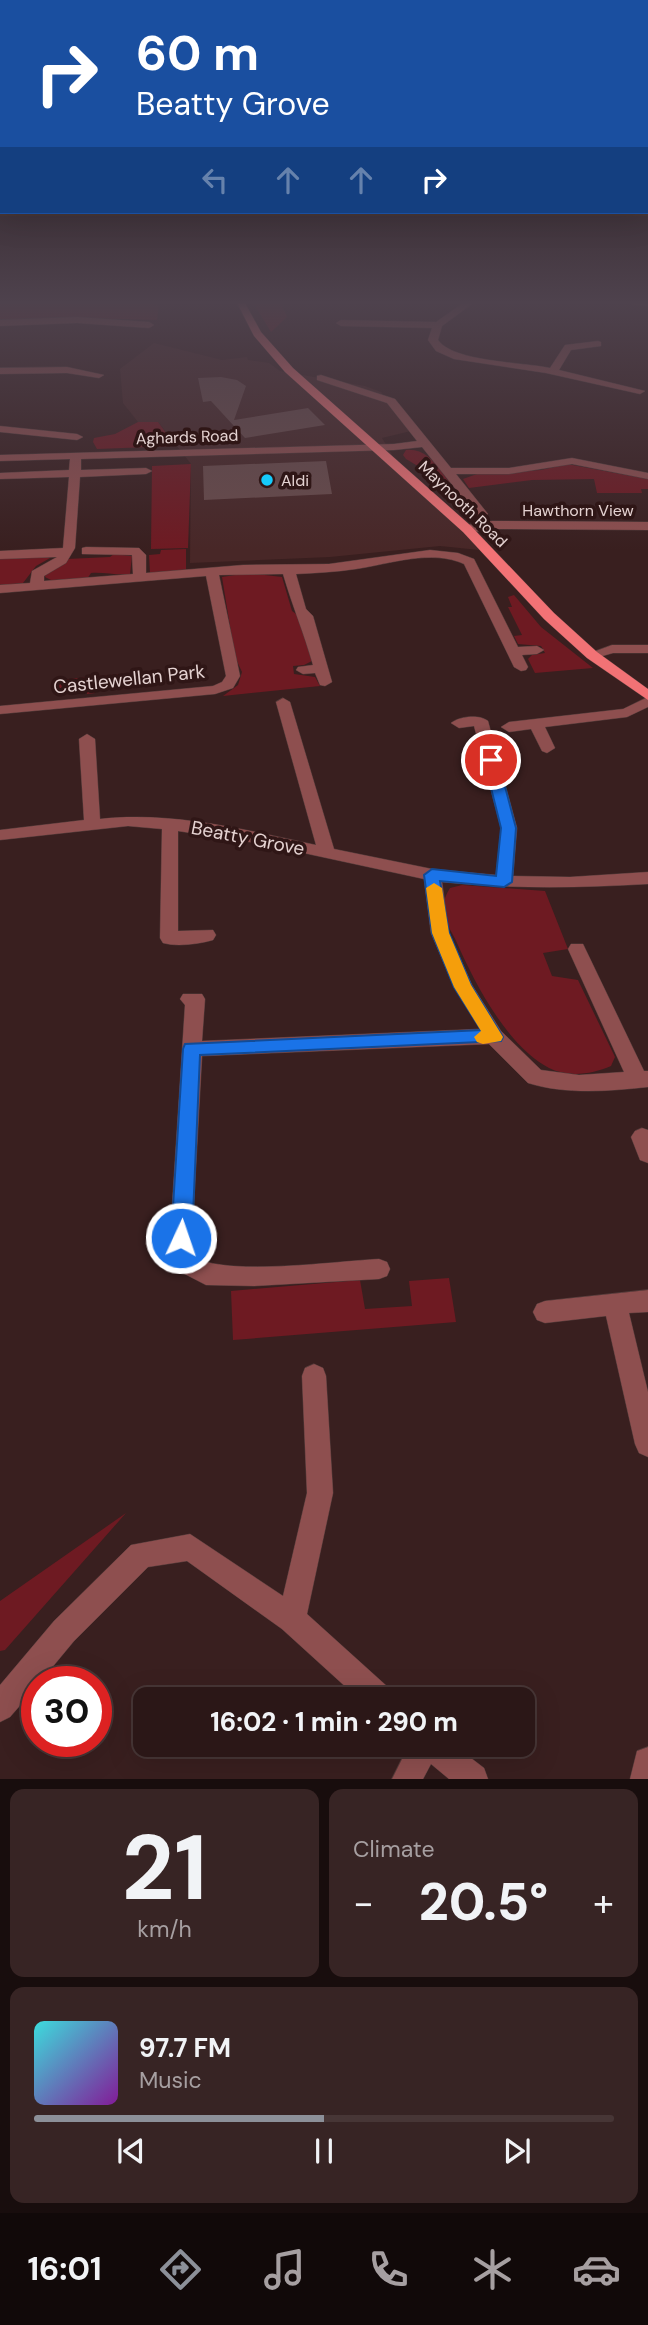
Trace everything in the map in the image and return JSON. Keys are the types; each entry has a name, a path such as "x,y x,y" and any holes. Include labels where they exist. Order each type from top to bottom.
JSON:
{"main road":[{"name":"Maynooth Road","path":"304,384 467,528 549,616 592,655 648,699"}],"street":[{"path":"337,384 391,401 482,514"},
{"path":"608,384 640,391"},
{"path":"0,429 77,438"},
{"name":"Aghards Road","path":"0,458 375,448 425,443"},
{"path":"37,586 37,573 61,560 67,552 72,528 76,456"},
{"path":"449,471 509,471 572,461 648,475"},
{"path":"0,476 146,471"},
{"name":"Hawthorn View","path":"467,528 492,525 648,526"},
{"path":"86,551 135,551 140,555 139,578"},
{"path":"0,555 67,552"},
{"path":"0,589 212,572 288,570 442,554 462,557 469,562 521,667"},
{"path":"288,570 300,610 306,616 323,675 303,670"},
{"name":"Castlewellan Park","path":"0,710 215,690 228,685 233,676 212,572"},
{"path":"592,655 612,649 648,649"},
{"path":"513,651 537,650"},
{"path":"509,727 627,713 648,699"},
{"name":"Beatty Grove","path":"283,702 327,854"},
{"path":"459,723 480,721 509,828 504,882"},
{"path":"536,724 547,748"},
{"path":"87,739 92,823"},
{"name":"Beatty Grove","path":"0,835 128,821 170,824 262,839 432,875 504,882 570,883 648,878"},
{"name":"Beatty Grove","path":"170,824 169,938 206,935"},
{"path":"432,875 440,933 463,987 494,1037 535,1077 579,1083 643,1080 577,949"},
{"path":"190,999 195,999 181,1238 187,1264 206,1275 254,1276 379,1269"},
{"path":"192,1049 494,1037"},
{"path":"545,1312 648,1301"},
{"path":"615,1304 648,1444"},
{"path":"292,1619 320,1493 314,1376"},
{"path":"0,1707 64,1632 141,1555 190,1547 292,1619 367,1687"},
{"path":"407,1779 421,1757"},
{"path":"444,1757 473,1779"},
{"path":"645,1779 648,1762"}],"shaded area":[{"path":"121,384 354,384 381,392 411,431 382,438 400,468 489,551 440,546 330,557 190,563 191,464 159,423 138,422 123,403"},
{"path":"138,422 158,422 176,446 97,449 93,442 94,438 115,434"},
{"path":"406,450 418,451 429,457 463,502 481,517 468,515 462,510 440,481 406,459 403,455"},
{"path":"191,464 188,548 151,549 152,466"},
{"path":"567,464 648,479 648,489 641,489 642,493 597,493 594,479 532,480 469,488 463,479 477,474 541,470"},
{"path":"186,549 186,571 150,573 149,555 160,554 161,550"},
{"path":"114,554 132,556 130,574 91,573 87,579 51,580 45,577 46,573 67,559 110,557"},
{"path":"0,558 50,558 36,566 23,583 0,586"},
{"path":"248,573 282,577 292,611 299,616 312,661 293,666 294,674 315,677 320,686 223,696 238,685 242,672 235,657 222,577"},
{"path":"514,595 541,627 593,668 535,673 528,659 532,655 545,653 541,646 518,644 514,636 522,635 508,607 512,607 508,597"},
{"path":"121,674 122,684 95,686 95,693 87,694 87,687 59,689 59,680"},
{"path":"462,885 545,891 568,949 543,953 552,976 578,980 615,1057 611,1066 580,1074 557,1071 534,1058 507,1030 473,977 445,918 443,911 448,891"},
{"path":"449,1278 456,1322 233,1340 231,1291 360,1280 365,1309 412,1306 409,1281"},
{"path":"126,1513 5,1650 0,1651 0,1601"}],"building":[{"path":"199,384 243,384 246,386 234,420 308,408 325,425 245,438 211,401 203,402"},
{"name":"Aldi","path":"326,461 332,494 204,500 203,466"}],"slow traffic":[{"path":"434,888 440,933 463,987 494,1037 483,1037"}],"place":[{"name":"Aldi","path":"267,480"}],"route":[{"path":"181,1238 192,1049 494,1037 463,987 440,933 432,875 504,882 509,828 491,760"}]}
